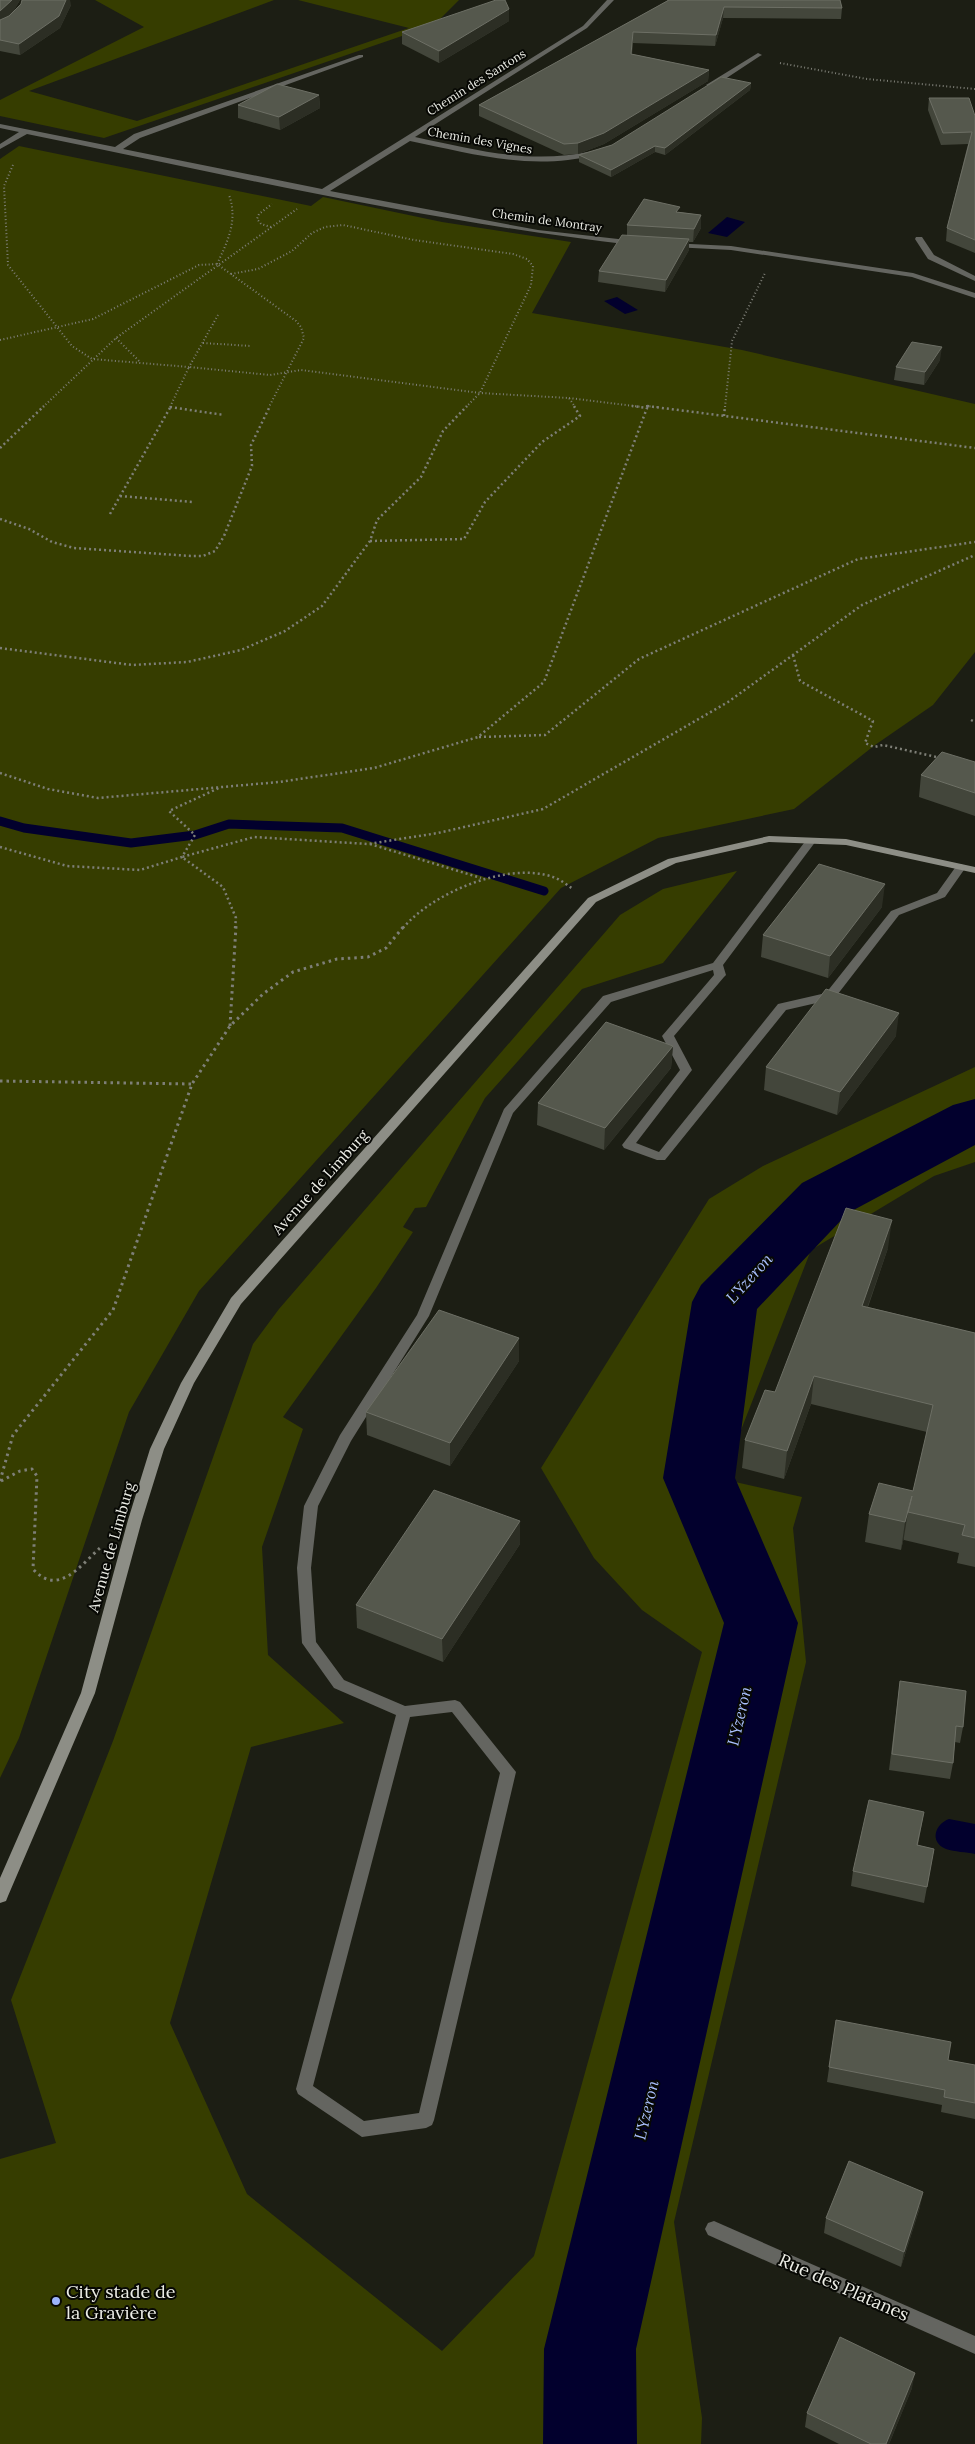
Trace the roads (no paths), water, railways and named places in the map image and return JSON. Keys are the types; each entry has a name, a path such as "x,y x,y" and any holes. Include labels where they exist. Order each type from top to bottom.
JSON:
{"street":[{"name":"Chemin des Santons","path":"323,192 585,27 611,0"},
{"path":"700,91 758,55"},
{"path":"116,150 137,136 361,56"},
{"name":"Chemin de Montray","path":"0,126 323,192 538,232 641,243"},
{"path":"0,147 24,132"},
{"name":"Chemin des Vignes","path":"408,138 526,161 554,162 579,158 601,151"},
{"path":"919,238 931,257 975,279"},
{"path":"661,244 731,248 913,275 975,296"},
{"name":"Avenue de Limburg","path":"0,1896 88,1693 134,1520 157,1449 188,1383 236,1301 592,900 672,861 769,839 846,842 975,870"},
{"path":"404,1712 304,2089 362,2129 426,2120 508,1772 455,1706 404,1712 339,1684 309,1642 304,1568 311,1506 345,1439 423,1316 508,1112 607,999 717,965 811,840"},
{"path":"717,965 720,974 668,1036 686,1070 628,1145 661,1157 782,1007 830,996 895,913 941,895 961,867"},
{"name":"Rue des Platanes","path":"714,2229 975,2345"}],"waterway":[{"path":"0,821 24,828 131,843 195,835 229,824 342,828 544,891"},
{"name":"L'Yzeron","path":"590,2444 590,2349 761,1623 699,1478 725,1302 825,1198 975,1119"}],"place":[{"name":"City stade de la Gravière","path":"56,2301"}]}
